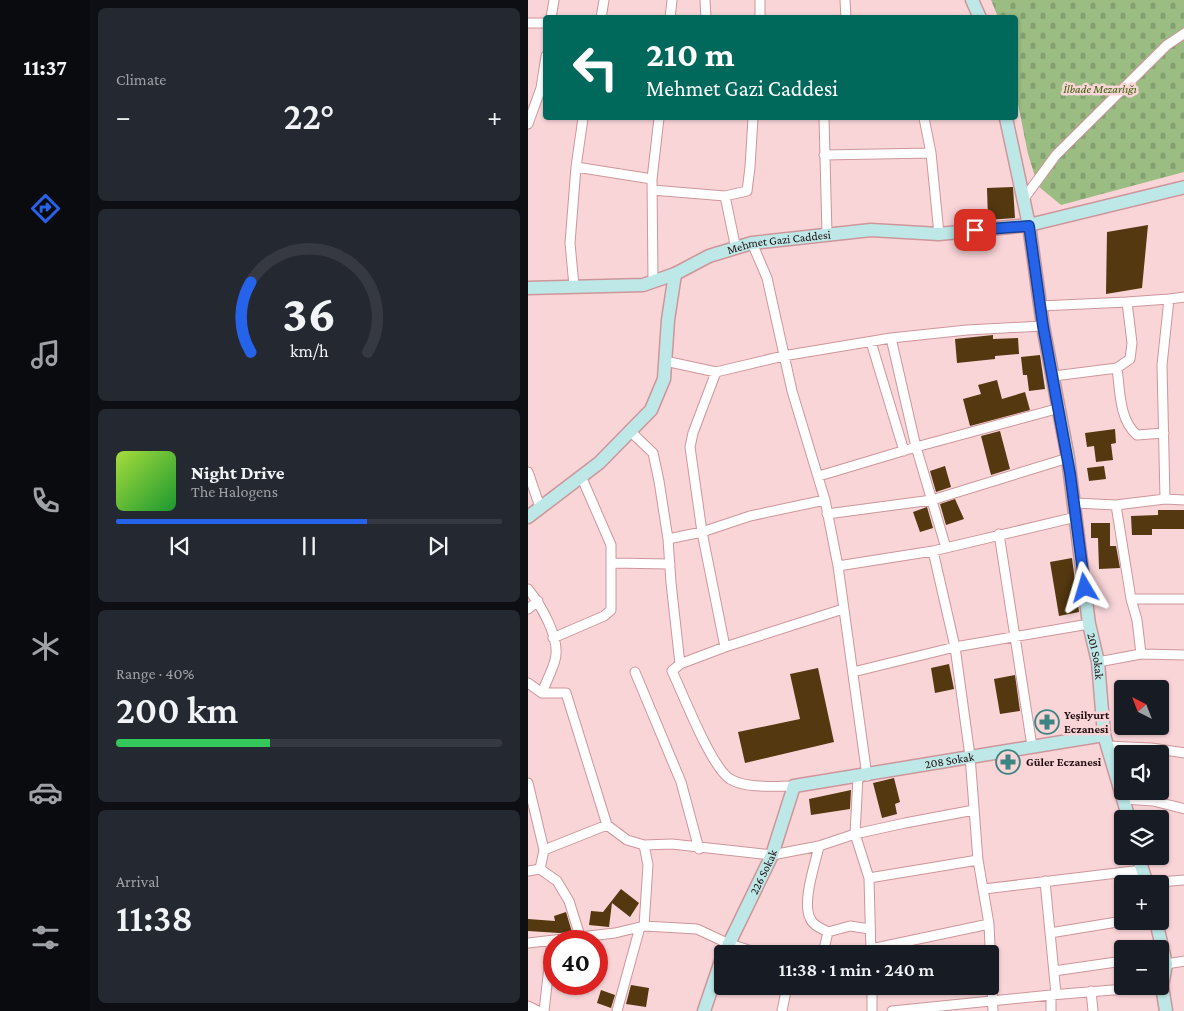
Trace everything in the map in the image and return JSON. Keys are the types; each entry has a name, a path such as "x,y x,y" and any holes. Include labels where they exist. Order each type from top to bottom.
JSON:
{"street":[{"path":"552,15 554,0"},
{"path":"602,15 604,0"},
{"path":"670,15 672,0"},
{"path":"705,0 706,15"},
{"path":"760,0 760,15"},
{"path":"845,0 846,15"},
{"path":"972,0 979,15"},
{"path":"528,22 543,23"},
{"path":"1024,200 1056,155 1167,45 1184,33"},
{"path":"528,124 541,88 543,75"},
{"path":"574,286 570,243 576,167 583,120"},
{"path":"653,281 652,179 659,120"},
{"path":"652,190 725,196 747,191 753,120"},
{"path":"824,120 827,234"},
{"path":"924,120 931,153 939,234"},
{"name":"201 Sokak","path":"1006,120 1029,226 1043,326 1060,408 1075,503 1089,624 1098,662 1105,740 1114,767"},
{"path":"824,155 931,153"},
{"path":"576,167 652,179"},
{"name":"Mehmet Gazi Caddesi","path":"528,288 643,285 675,274 709,256 752,243 871,230 939,234 1029,226 1184,187"},
{"path":"725,196 736,249"},
{"path":"752,243 767,278 792,391 825,500 838,566 853,672 863,776 855,834 869,878 871,945"},
{"path":"528,517 599,463 651,410 664,379 668,320 675,274"},
{"path":"1040,306 1184,297"},
{"path":"1165,499 1162,365 1169,299"},
{"path":"1054,376 1117,368 1130,359 1132,342 1127,302"},
{"path":"665,361 716,372 783,356 891,338 967,330 1043,326"},
{"path":"891,338 916,447 946,548"},
{"path":"871,342 904,451"},
{"path":"1117,368 1124,416 1129,429 1137,435 1164,433"},
{"path":"716,372 693,433 690,447 702,532 725,647"},
{"path":"819,476 916,447 1060,408"},
{"path":"631,432 653,453 668,538 680,664"},
{"path":"827,514 932,500 1068,458"},
{"path":"528,472 540,507"},
{"path":"553,638 604,616 611,610 611,544 581,476"},
{"path":"1075,503 1116,504 1165,499 1184,500"},
{"path":"668,538 702,532 750,516 825,500"},
{"path":"1116,504 1131,599 1137,620 1141,654"},
{"path":"838,566 933,551 1076,517"},
{"path":"999,534 1032,746"},
{"path":"933,551 955,647 970,756 978,860 989,924 993,1011"},
{"path":"612,563 670,564"},
{"path":"528,589 538,601 547,617 556,659 542,693"},
{"path":"1131,599 1184,599"},
{"path":"528,610 538,601"},
{"path":"794,786 750,784 730,779 716,764 672,671 680,664 725,647 843,610"},
{"path":"853,672 955,647 1089,624"},
{"path":"1098,662 1141,654 1184,654"},
{"path":"635,672 681,782 699,849"},
{"path":"528,683 542,693 566,693 607,825 627,840 644,845 672,844 699,849 772,855 819,846 855,834 974,810"},
{"path":"1105,740 1184,754"},
{"name":"208 Sokak","path":"794,786 863,776 1032,746 1105,740"},
{"path":"528,783 544,850 540,869"},
{"name":"226 Sokak","path":"728,945 772,855 794,786"},
{"path":"1143,800 1184,809"},
{"path":"544,850 607,825"},
{"path":"617,1011 642,926 648,865 644,845"},
{"path":"819,846 806,905 810,918 816,926 828,932 850,926 870,929"},
{"path":"869,878 978,860"},
{"path":"1141,865 1144,875"},
{"path":"528,871 540,869 558,881 568,901 578,930"},
{"path":"984,889 1142,870"},
{"path":"1169,881 1184,880"},
{"path":"1045,881 1054,971 1050,1011"},
{"path":"1050,933 1114,922"},
{"path":"897,945 989,924"},
{"path":"608,934 642,926 697,928 718,945"},
{"path":"825,945 828,932"},
{"path":"528,942 543,941"},
{"path":"1169,960 1184,961"},
{"path":"1054,971 1114,963"},
{"name":"226 Sokak","path":"704,1011 714,982"},
{"path":"892,1011 1114,989"},
{"path":"1091,991 1093,1011"},
{"path":"544,1011 546,995"},
{"path":"782,1011 785,995"},
{"path":"872,995 872,1011"},
{"path":"1163,995 1166,1011"},
{"path":"528,1006 538,1011"}],"green space":[{"name":"İlbade Mezarlığı","path":"991,0 1184,0 1184,172 1061,205 1038,186 1028,154 1018,104 1018,15 997,15"}],"building":[{"path":"1013,187 1015,218 988,220 987,188"},
{"path":"1148,225 1142,288 1106,294 1107,232"},
{"path":"993,335 993,339 1018,338 1019,354 995,356 995,359 957,363 955,339"},
{"path":"1040,355 1045,389 1029,391 1027,375 1023,375 1021,357"},
{"path":"997,380 1002,399 1025,392 1030,410 970,426 963,399 981,394 978,385"},
{"path":"1115,429 1116,443 1111,444 1113,460 1096,462 1094,446 1087,447 1085,433"},
{"path":"1000,431 1010,469 991,475 981,436"},
{"path":"945,466 951,487 936,492 930,471"},
{"path":"1104,466 1106,479 1089,481 1087,468"},
{"path":"955,499 964,519 946,525 940,504"},
{"path":"927,507 933,528 920,532 913,512"},
{"path":"1158,510 1185,510 1185,529 1152,529 1152,535 1132,535 1131,516 1158,515"},
{"path":"1091,523 1110,523 1110,546 1116,546 1120,568 1099,569 1098,538 1091,538"},
{"path":"1072,558 1079,612 1059,616 1050,562"},
{"path":"949,664 954,689 935,693 931,668"},
{"path":"818,668 834,742 745,763 738,732 800,719 790,674"},
{"path":"1015,675 1020,711 1000,714 994,679"},
{"path":"894,778 900,802 895,804 897,814 882,818 873,783"},
{"path":"851,790 850,809 811,815 809,799"},
{"path":"621,889 639,903 630,917 612,903 609,927 589,925 591,911 603,912"},
{"path":"566,912 571,930 528,931 528,919 555,921 554,916"},
{"path":"631,985 649,988 646,1007 626,1004"},
{"path":"608,992 615,995 611,1008 597,1003 599,995 608,995"}],"place":[{"name":"Yeşilyurt Eczanesi","path":"1047,722"},
{"name":"Güler Eczanesi","path":"1008,762"}],"route":[{"path":"975,230 1029,226 1043,326 1060,408 1075,503 1085,588"}]}
